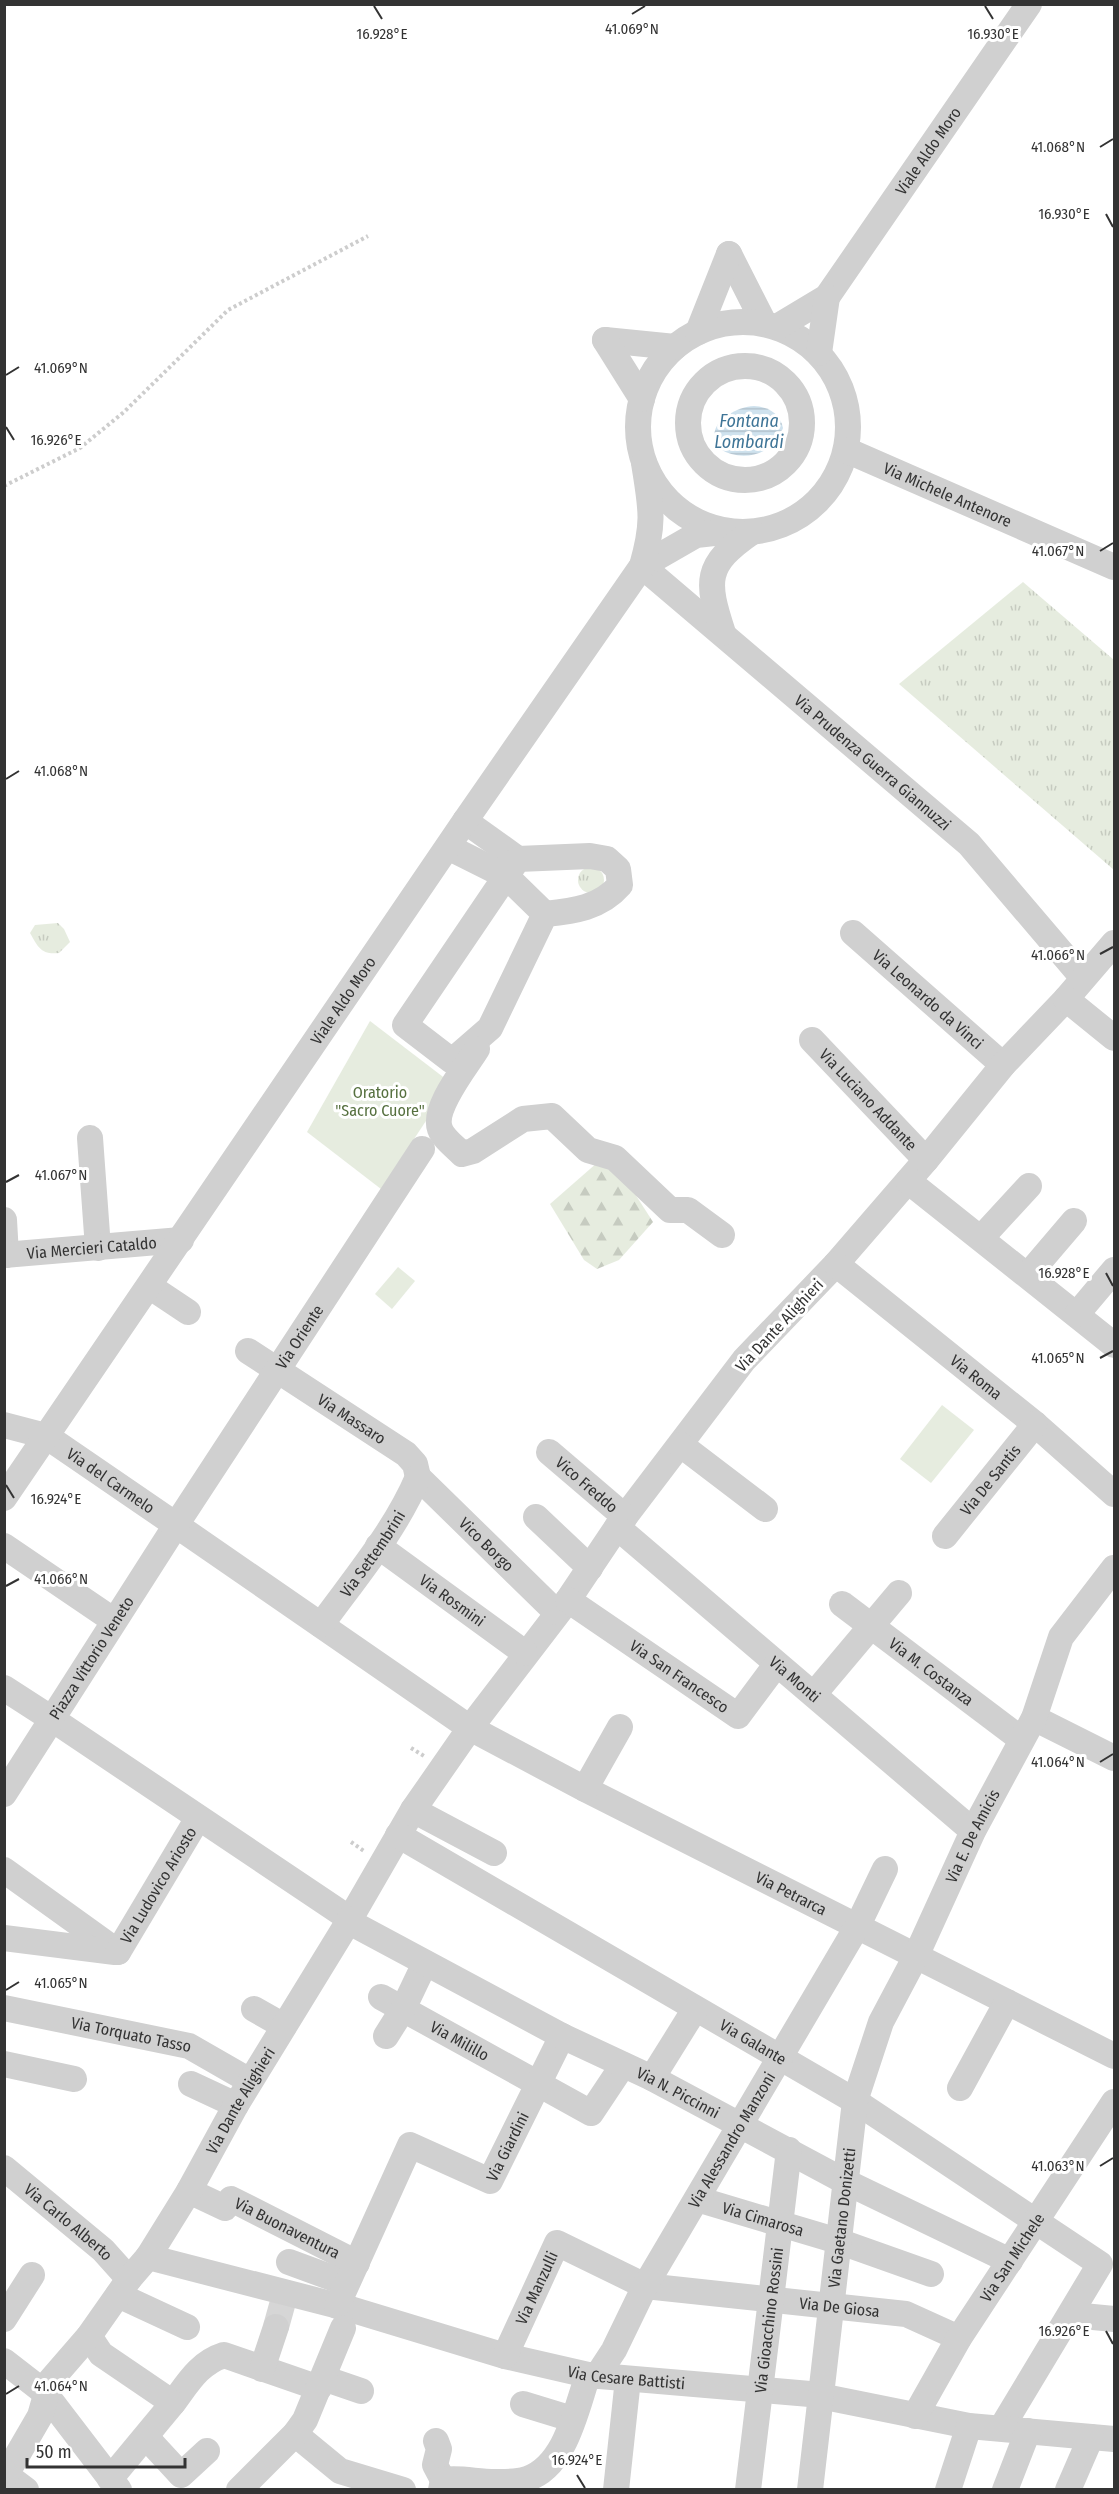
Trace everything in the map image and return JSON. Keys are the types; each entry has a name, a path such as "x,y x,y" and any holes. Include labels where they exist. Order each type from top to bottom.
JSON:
{"street":[{"name":"Viale Aldo Moro","path":"819,353 826,297 1029,4"},
{"path":"698,332 729,254 770,325"},
{"name":"Viale Aldo Moro","path":"770,325 826,297"},
{"path":"723,633 711,586 718,560 740,532 701,524 676,509 657,488 644,463 637,428 642,399 659,363 675,347 709,327 739,321 770,325"},
{"name":"Viale Aldo Moro","path":"642,566 696,535 740,532 784,524 813,506 834,481 846,450 849,417 841,386 819,353 799,337 770,325"},
{"path":"642,399 605,340 675,347"},
{"path":"738,366 760,368 780,378 795,395 802,416 801,439 790,459 773,474 752,481 729,479 709,469 694,452 687,430 689,408 699,388 716,373 738,366"},
{"name":"Via Michele Antenore","path":"846,450 1114,567"},
{"name":"Viale Aldo Moro","path":"4,1498 465,821 642,566 651,535 652,516 644,463"},
{"name":"Via Prudenza Guerra Giannuzzi","path":"642,566 969,844 1083,978"},
{"path":"465,821 512,868 545,914"},
{"path":"448,847 512,868 590,856 607,859 618,869 620,885 610,897 574,911 545,914"},
{"path":"490,1028 452,1061 405,1024 512,868"},
{"path":"545,914 490,1028 446,1098 437,1119 440,1131 462,1154 472,1151 524,1119 552,1116 588,1150 615,1158 670,1210 688,1210 722,1235"},
{"name":"Via Leonardo da Vinci","path":"853,933 1003,1065"},
{"name":"Via Dante Alighieri","path":"470,1728 590,1568 621,1522 744,1360 836,1264 926,1160 1003,1065 1066,999 1114,944"},
{"path":"1066,999 1114,1038"},
{"name":"Via Luciano Addante","path":"812,1040 926,1160"},
{"path":"90,1138 98,1248"},
{"name":"Via Oriente","path":"176,1525 422,1149"},
{"path":"908,1180 1114,1345"},
{"path":"981,1237 1029,1186"},
{"path":"4,1220 5,1255"},
{"path":"1028,1275 1074,1221"},
{"name":"Via Mercieri Cataldo","path":"5,1255 181,1240"},
{"name":"Via Roma","path":"836,1264 1035,1424 1114,1494"},
{"path":"1077,1314 1114,1270"},
{"path":"149,1286 188,1312"},
{"name":"Via Massaro","path":"248,1351 406,1454 415,1464 418,1477"},
{"name":"Via De Santis","path":"945,1536 1035,1424"},
{"name":"Via del Carmelo","path":"4,1425 46,1436 176,1525"},
{"path":"681,1444 765,1509"},
{"name":"Vico Freddo","path":"549,1452 621,1522"},
{"name":"Via Settembrini","path":"321,1625 378,1546 411,1494 418,1477"},
{"name":"Vico Borgo","path":"418,1477 562,1606"},
{"path":"536,1517 590,1568"},
{"name":"Via Monti","path":"621,1522 776,1665 814,1694 973,1831"},
{"path":"176,1525 470,1728 413,1810 350,1919"},
{"name":"Piazza Vittorio Veneto","path":"176,1525 113,1620 52,1719 350,1919"},
{"path":"4,1546 113,1620"},
{"name":"Via Rosmini","path":"378,1546 525,1653"},
{"name":"Via E. De Amicis","path":"916,1956 973,1831 1034,1718 1061,1637 1114,1568"},
{"path":"814,1694 899,1593"},
{"name":"Via M. Costanza","path":"842,1604 1021,1739"},
{"name":"Via San Francesco","path":"562,1606 738,1716 776,1665"},
{"path":"4,1688 52,1719 4,1794"},
{"path":"1034,1718 1114,1758"},
{"path":"585,1789 620,1727"},
{"name":"Via Petrarca","path":"470,1728 585,1789 1114,2056"},
{"path":"413,1810 494,1853"},
{"name":"Via Ludovico Ariosto","path":"118,1952 198,1818"},
{"name":"Via Galante","path":"398,1835 855,2101 1100,2264 1072,2315"},
{"name":"Via Alessandro Manzoni","path":"525,2485 554,2459 566,2438 572,2419 593,2375 614,2350 645,2286 858,1925 885,1869"},
{"path":"4,1870 118,1952"},
{"name":"Via Dante Alighieri","path":"44,2392 50,2381 89,2336 123,2287 148,2257 189,2191 250,2081 350,1919"},
{"name":"Via N. Piccinni","path":"350,1919 357,1926 562,2036 652,2078 846,2181 1010,2261"},
{"path":"4,1938 118,1952"},
{"name":"Via Gaetano Donizetti","path":"810,2490 855,2101 880,2022 916,1956"},
{"path":"386,2036 392,2003 425,1963"},
{"path":"960,2088 1007,2002"},
{"name":"Via Milillo","path":"392,2003 591,2113 623,2065"},
{"name":"Via Torquato Tasso","path":"4,2008 189,2046 250,2081"},
{"path":"254,2009 284,2026"},
{"path":"652,2078 695,2009"},
{"name":"Via Giardini","path":"347,2301 410,2145 490,2181 562,2036"},
{"path":"4,2064 74,2079"},
{"path":"191,2084 236,2105"},
{"name":"Via San Michele","path":"915,2416 959,2338 1114,2102"},
{"name":"Via Gioacchino Rossini","path":"748,2490 789,2150"},
{"name":"Via Carlo Alberto","path":"4,2168 103,2250 123,2287"},
{"name":"Via Buonaventura","path":"189,2191 225,2208 231,2199 347,2301"},
{"name":"Via Cimarosa","path":"697,2199 779,2222 930,2274"},
{"name":"Via Manzulli","path":"505,2356 557,2243 645,2286"},
{"name":"Via Cesare Battisti","path":"148,2257 285,2295 347,2301 505,2356 593,2375 820,2395 969,2426 1002,2427 1103,2438"},
{"path":"239,2490 295,2434 305,2420 321,2383 347,2301 289,2262"},
{"path":"4,2319 32,2275"},
{"name":"Via De Giosa","path":"645,2286 906,2314 959,2338"},
{"path":"123,2287 187,2327"},
{"path":"1002,2427 1072,2315 1114,2319"},
{"path":"262,2369 276,2327"},
{"path":"89,2336 101,2354 173,2403"},
{"path":"614,2350 627,2379 616,2490"},
{"path":"4,2361 44,2392 114,2484 146,2437 199,2369 211,2359 224,2355 262,2369 361,2391"},
{"path":"12,2481 40,2416 44,2392"},
{"path":"523,2404 572,2419"},
{"path":"948,2490 969,2426"},
{"path":"1005,2490 1028,2431"},
{"path":"295,2434 340,2471 403,2490"},
{"path":"146,2437 182,2475 207,2451"},
{"path":"1068,2490 1103,2438"},
{"path":"436,2441 439,2449 435,2465 442,2485 497,2482 525,2485"}],"path":[{"path":"4,486 80,448 124,412 228,310 368,236"}],"green space":[{"path":"1023,582 1114,660 1114,870 899,684"},
{"path":"591,867 600,871 604,880 600,889 591,893 582,889 578,880 582,871"},
{"path":"58,923 64,929 70,942 59,953 48,953 38,946 30,933 35,925"},
{"name":"Oratorio \"Sacro Cuore\"","path":"370,1021 451,1083 381,1189 307,1132"},
{"path":"598,1162 621,1172 653,1222 619,1260 597,1269 584,1260 550,1204"},
{"path":"398,1267 415,1281 392,1309 375,1294"},
{"path":"942,1405 974,1430 931,1483 900,1459"}],"water":[{"name":"Fontana Lombardi","path":"754,406 769,409 779,418 783,428 779,437 765,450 747,456 720,449 715,441 714,433 722,419 738,410"}],"tunnel":[{"path":"276,2327 284,2298"}]}
